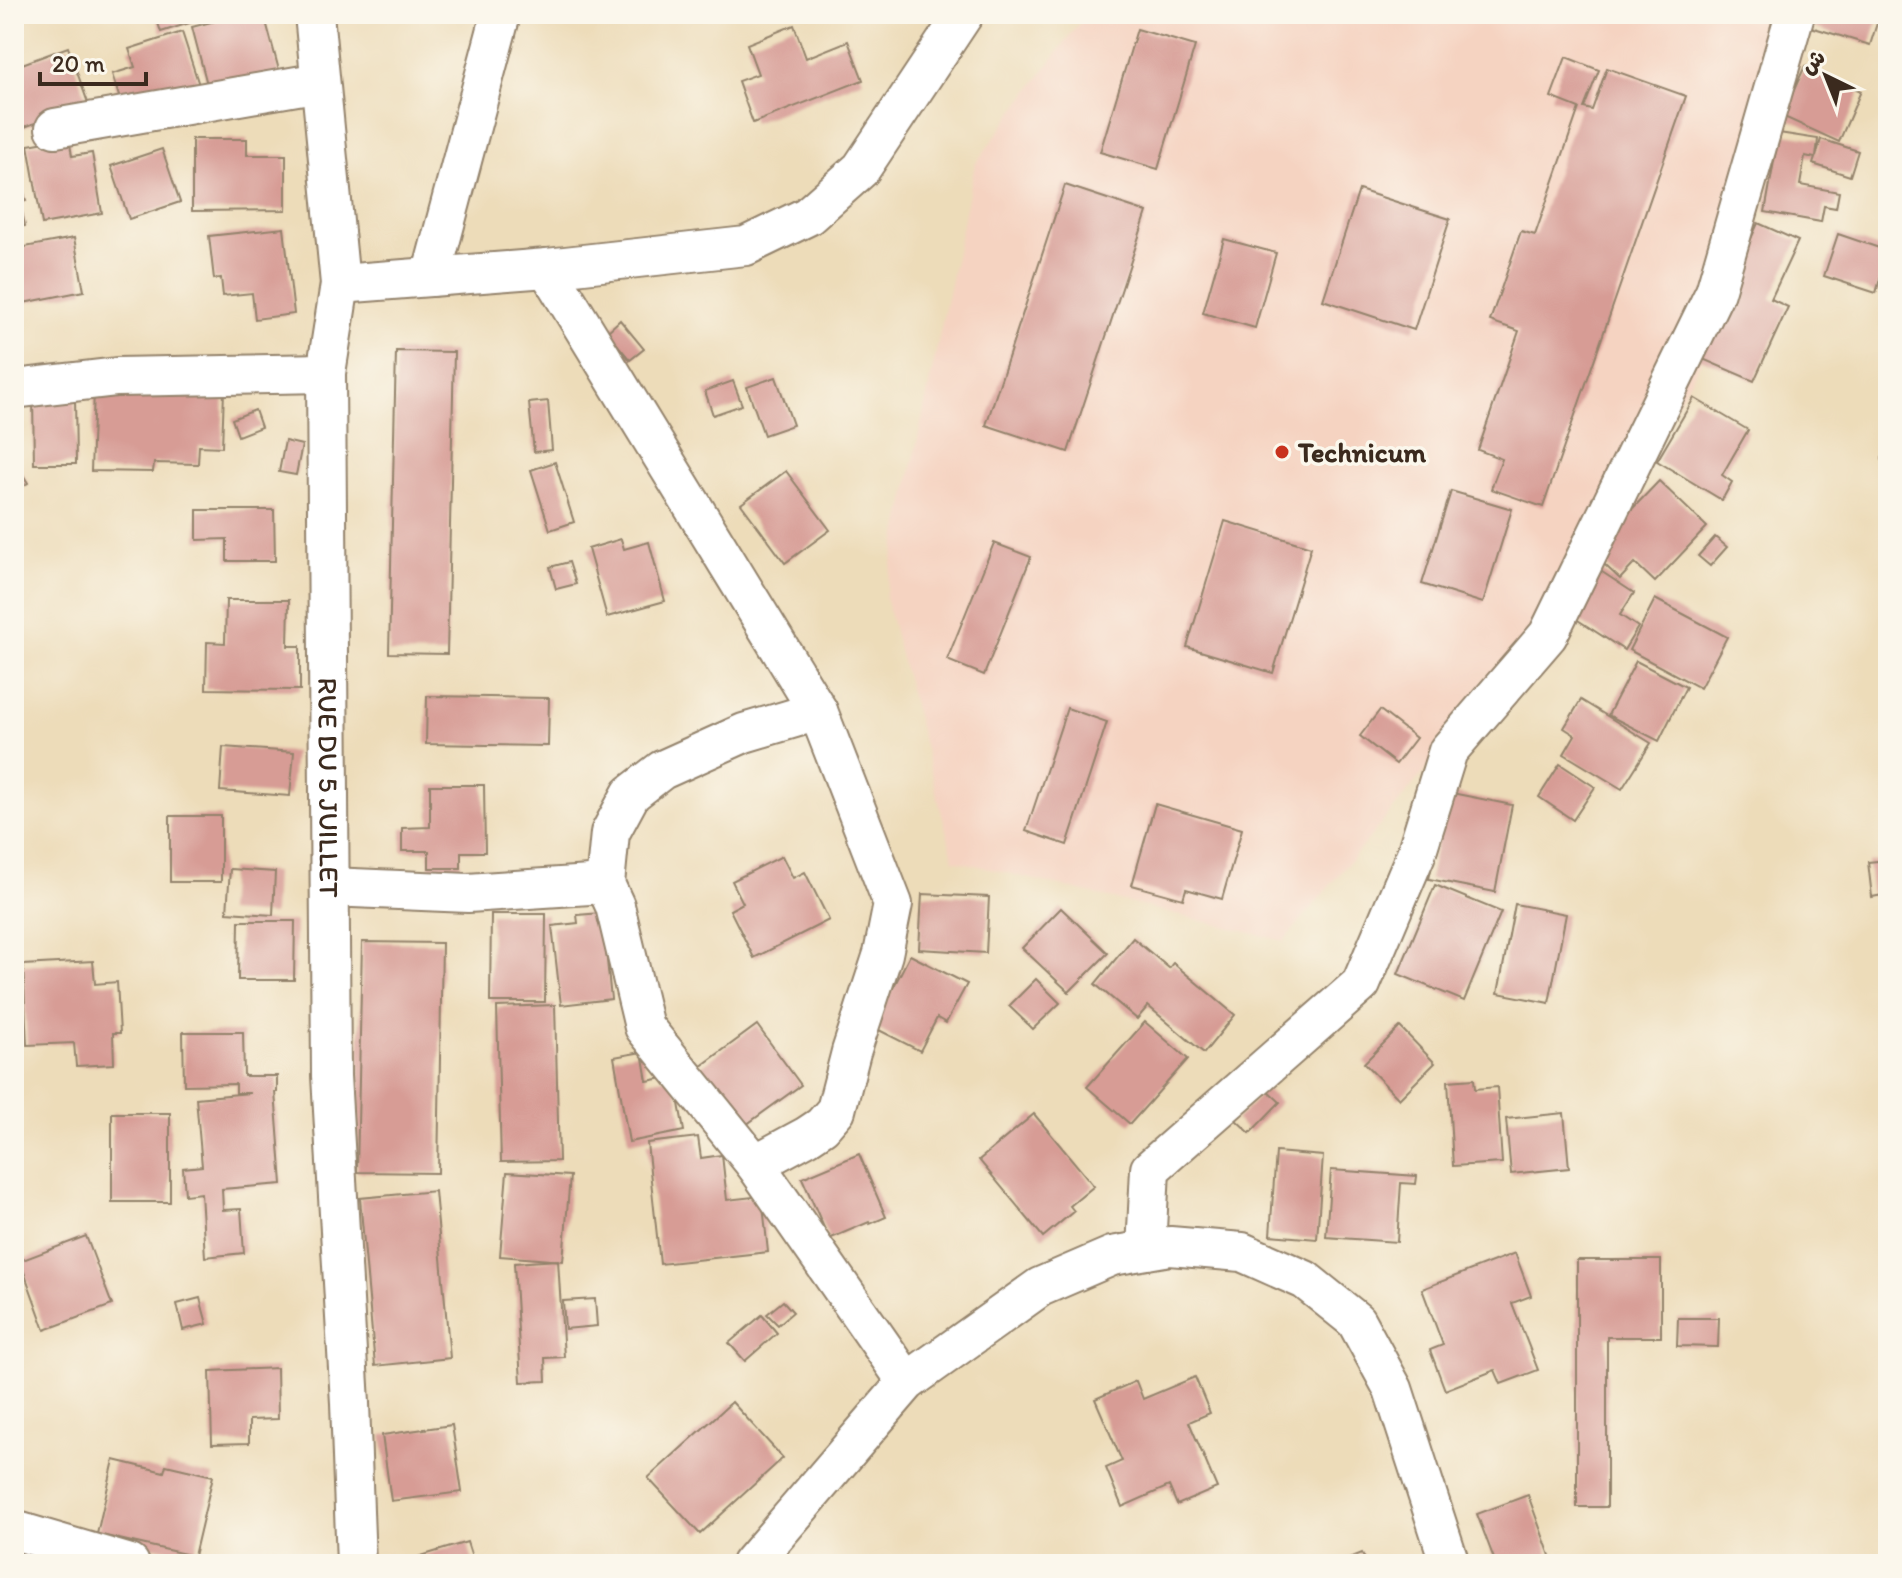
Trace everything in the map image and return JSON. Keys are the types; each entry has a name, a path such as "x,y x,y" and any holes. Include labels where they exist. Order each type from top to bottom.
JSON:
{"street":[{"name":"RUE DU 5 JUILLET","path":"314,14 340,284 326,373 331,1076 356,1564"},
{"path":"431,277 501,14"},
{"path":"340,284 547,268 746,246 808,216 861,169 964,14"},
{"path":"1146,1250 1150,1169 1361,984 1416,854 1448,751 1548,635 1715,292 1795,14"},
{"path":"55,128 320,82"},
{"path":"547,268 818,711 893,904 883,954 836,1110 822,1126 755,1164"},
{"path":"14,389 117,377 326,373"},
{"path":"818,711 744,733 662,770 631,794 610,833 605,884 615,906 644,1027 755,1164 907,1382"},
{"path":"330,887 468,893 605,884"},
{"path":"751,1564 907,1382 1040,1287 1112,1256 1170,1246 1242,1252 1305,1280 1356,1321 1393,1389 1450,1564"},
{"path":"14,1530 130,1564"}],"shaded area":[{"name":"Technicum","path":"1086,14 1813,14 1732,307 1564,603 1284,941 954,860 885,597 975,164"}],"building":[{"path":"155,14 215,14 215,15 161,32"},
{"path":"242,14 264,14 280,74 209,92 192,27"},
{"path":"1815,14 1880,14 1870,45 1811,27"},
{"path":"794,25 806,58 848,41 863,80 753,123 738,81 758,74 747,44"},
{"path":"1137,29 1195,46 1158,169 1100,152"},
{"path":"182,32 199,85 123,109 112,74 135,67 129,49"},
{"path":"68,47 88,103 14,131 14,67"},
{"path":"1566,57 1599,70 1584,108 1592,110 1607,68 1686,96 1543,507 1491,489 1502,459 1478,450 1519,331 1490,321 1521,231 1535,235 1579,108 1551,97"},
{"path":"1805,66 1861,91 1839,142 1782,116"},
{"path":"1779,133 1818,139 1816,157 1821,139 1858,151 1850,176 1813,164 1815,158 1805,156 1800,185 1839,192 1836,208 1824,206 1821,222 1765,212"},
{"path":"69,138 72,156 92,153 102,213 42,224 28,145"},
{"path":"192,139 247,139 247,155 286,155 286,210 192,211"},
{"path":"162,149 180,202 129,219 111,166"},
{"path":"14,152 26,201 20,202 25,226 14,228"},
{"path":"1065,185 1147,212 1068,452 986,425"},
{"path":"1359,190 1450,219 1414,330 1323,300"},
{"path":"1758,223 1798,241 1771,299 1788,307 1754,381 1698,357"},
{"path":"284,228 294,314 255,319 252,293 223,296 221,278 214,279 209,236"},
{"path":"1838,234 1888,251 1876,293 1824,276"},
{"path":"74,238 84,291 23,303 18,276 14,277 14,249"},
{"path":"1224,239 1276,253 1255,328 1203,313"},
{"path":"620,320 644,349 630,360 607,332"},
{"path":"396,351 454,352 447,654 389,653"},
{"path":"776,377 793,425 764,435 747,387"},
{"path":"733,381 742,405 713,415 705,391"},
{"path":"94,391 224,391 222,447 199,446 198,464 154,463 153,472 91,471"},
{"path":"75,397 76,464 34,464 33,398"},
{"path":"1694,398 1748,430 1722,475 1732,482 1722,500 1657,461"},
{"path":"548,401 552,450 534,452 529,403"},
{"path":"255,410 261,427 238,436 232,419"},
{"path":"285,441 302,445 296,475 279,472"},
{"path":"1882,458 1888,458 1888,498 1886,498"},
{"path":"14,460 28,483 14,492"},
{"path":"555,462 574,522 550,530 531,470"},
{"path":"786,471 830,530 785,563 741,504"},
{"path":"1659,481 1707,527 1655,582 1635,563 1620,579 1591,552"},
{"path":"1451,491 1512,509 1483,603 1422,584"},
{"path":"197,510 274,510 275,561 227,561 227,539 197,540"},
{"path":"1225,521 1311,547 1273,673 1187,647"},
{"path":"1715,537 1727,547 1710,566 1698,556"},
{"path":"621,539 624,549 649,542 665,601 607,617 588,549"},
{"path":"994,543 1031,557 984,675 947,660"},
{"path":"569,562 576,584 556,589 550,567"},
{"path":"1596,568 1634,593 1620,615 1638,627 1624,650 1567,613"},
{"path":"1655,599 1727,637 1700,688 1629,650"},
{"path":"226,600 289,600 288,646 300,646 300,690 206,689 207,642 225,643"},
{"path":"1636,661 1686,687 1659,741 1608,715"},
{"path":"427,696 549,698 548,746 426,744"},
{"path":"1581,700 1651,743 1622,789 1564,754 1575,735 1564,728"},
{"path":"1067,708 1107,722 1067,845 1026,831"},
{"path":"1380,710 1416,738 1396,764 1360,736"},
{"path":"223,747 294,752 290,796 220,791"},
{"path":"1560,764 1595,787 1573,820 1539,797"},
{"path":"430,785 484,785 485,852 461,852 461,868 429,868 429,851 402,851 402,828 430,827"},
{"path":"1447,792 1512,805 1495,892 1429,879"},
{"path":"1155,804 1242,829 1222,899 1186,889 1183,899 1132,885"},
{"path":"170,816 221,816 221,882 170,882"},
{"path":"782,856 793,878 805,872 829,920 754,958 730,910 743,903 732,881"},
{"path":"1888,860 1888,894 1872,897 1868,862"},
{"path":"230,869 275,872 273,915 227,912"},
{"path":"1435,885 1501,912 1464,1001 1398,974"},
{"path":"922,894 989,897 986,953 919,949"},
{"path":"1515,904 1566,914 1549,1003 1498,993"},
{"path":"1061,908 1108,953 1069,992 1022,948"},
{"path":"602,913 611,999 561,1005 552,926 578,923 577,915"},
{"path":"491,914 546,914 545,1002 490,1002"},
{"path":"239,921 295,921 294,980 238,980"},
{"path":"1133,938 1169,968 1173,963 1235,1015 1204,1053 1148,1006 1137,1019 1095,984"},
{"path":"362,942 442,943 438,1173 357,1172"},
{"path":"910,955 967,984 946,1023 937,1018 920,1051 873,1027"},
{"path":"93,961 95,984 117,982 120,1033 113,1033 114,1064 76,1066 74,1043 27,1045 23,965"},
{"path":"1036,979 1060,1003 1033,1029 1009,1006"},
{"path":"555,1005 559,1161 501,1162 497,1007"},
{"path":"1145,1022 1188,1059 1130,1124 1087,1087"},
{"path":"757,1025 801,1085 743,1127 700,1067"},
{"path":"1400,1027 1435,1063 1399,1099 1364,1063"},
{"path":"183,1032 243,1032 244,1076 277,1076 275,1092 282,1184 222,1189 223,1210 241,1209 244,1253 205,1257 201,1193 185,1195 183,1168 202,1166 196,1098 250,1093 236,1093 236,1084 184,1085"},
{"path":"642,1052 647,1081 674,1076 684,1131 629,1142 614,1057"},
{"path":"1474,1079 1475,1089 1497,1087 1502,1163 1453,1166 1448,1081"},
{"path":"1266,1089 1280,1102 1250,1133 1236,1120"},
{"path":"112,1113 170,1113 170,1202 112,1202"},
{"path":"1564,1113 1569,1168 1511,1174 1506,1119"},
{"path":"1034,1114 1094,1186 1070,1206 1074,1211 1043,1237 979,1160"},
{"path":"698,1137 701,1158 722,1155 727,1200 762,1196 768,1252 660,1264 647,1143"},
{"path":"1276,1152 1323,1156 1317,1239 1270,1235"},
{"path":"859,1154 886,1217 829,1239 802,1178"},
{"path":"1331,1170 1417,1176 1416,1184 1401,1183 1397,1242 1326,1237"},
{"path":"507,1172 570,1176 563,1261 500,1256"},
{"path":"435,1191 450,1358 375,1366 360,1198"},
{"path":"86,1236 112,1305 45,1330 20,1261"},
{"path":"1515,1253 1531,1296 1512,1303 1538,1370 1501,1384 1495,1370 1445,1390 1430,1350 1443,1345 1422,1289"},
{"path":"558,1260 564,1357 545,1358 546,1381 521,1382 514,1263"},
{"path":"1577,1260 1661,1260 1661,1337 1607,1337 1607,1507 1577,1507"},
{"path":"200,1298 207,1324 183,1330 177,1304"},
{"path":"595,1299 597,1326 565,1329 563,1301"},
{"path":"783,1301 793,1312 778,1325 767,1314"},
{"path":"762,1315 777,1333 745,1361 729,1343"},
{"path":"1678,1318 1719,1318 1718,1347 1677,1346"},
{"path":"277,1368 278,1419 249,1420 249,1443 212,1444 210,1371"},
{"path":"1195,1377 1210,1413 1189,1422 1217,1488 1177,1505 1169,1486 1122,1507 1106,1468 1122,1461 1095,1399 1136,1381 1143,1399"},
{"path":"732,1402 783,1458 700,1534 648,1478"},
{"path":"452,1425 462,1492 391,1501 382,1435"},
{"path":"114,1460 164,1472 166,1465 213,1476 194,1556 97,1534"},
{"path":"1528,1495 1553,1564 1496,1564 1477,1514"},
{"path":"467,1542 474,1564 398,1564 398,1563"},
{"path":"1362,1553 1367,1564 1335,1564"}],"place":[{"name":"Technicum","path":"1282,452"}]}
